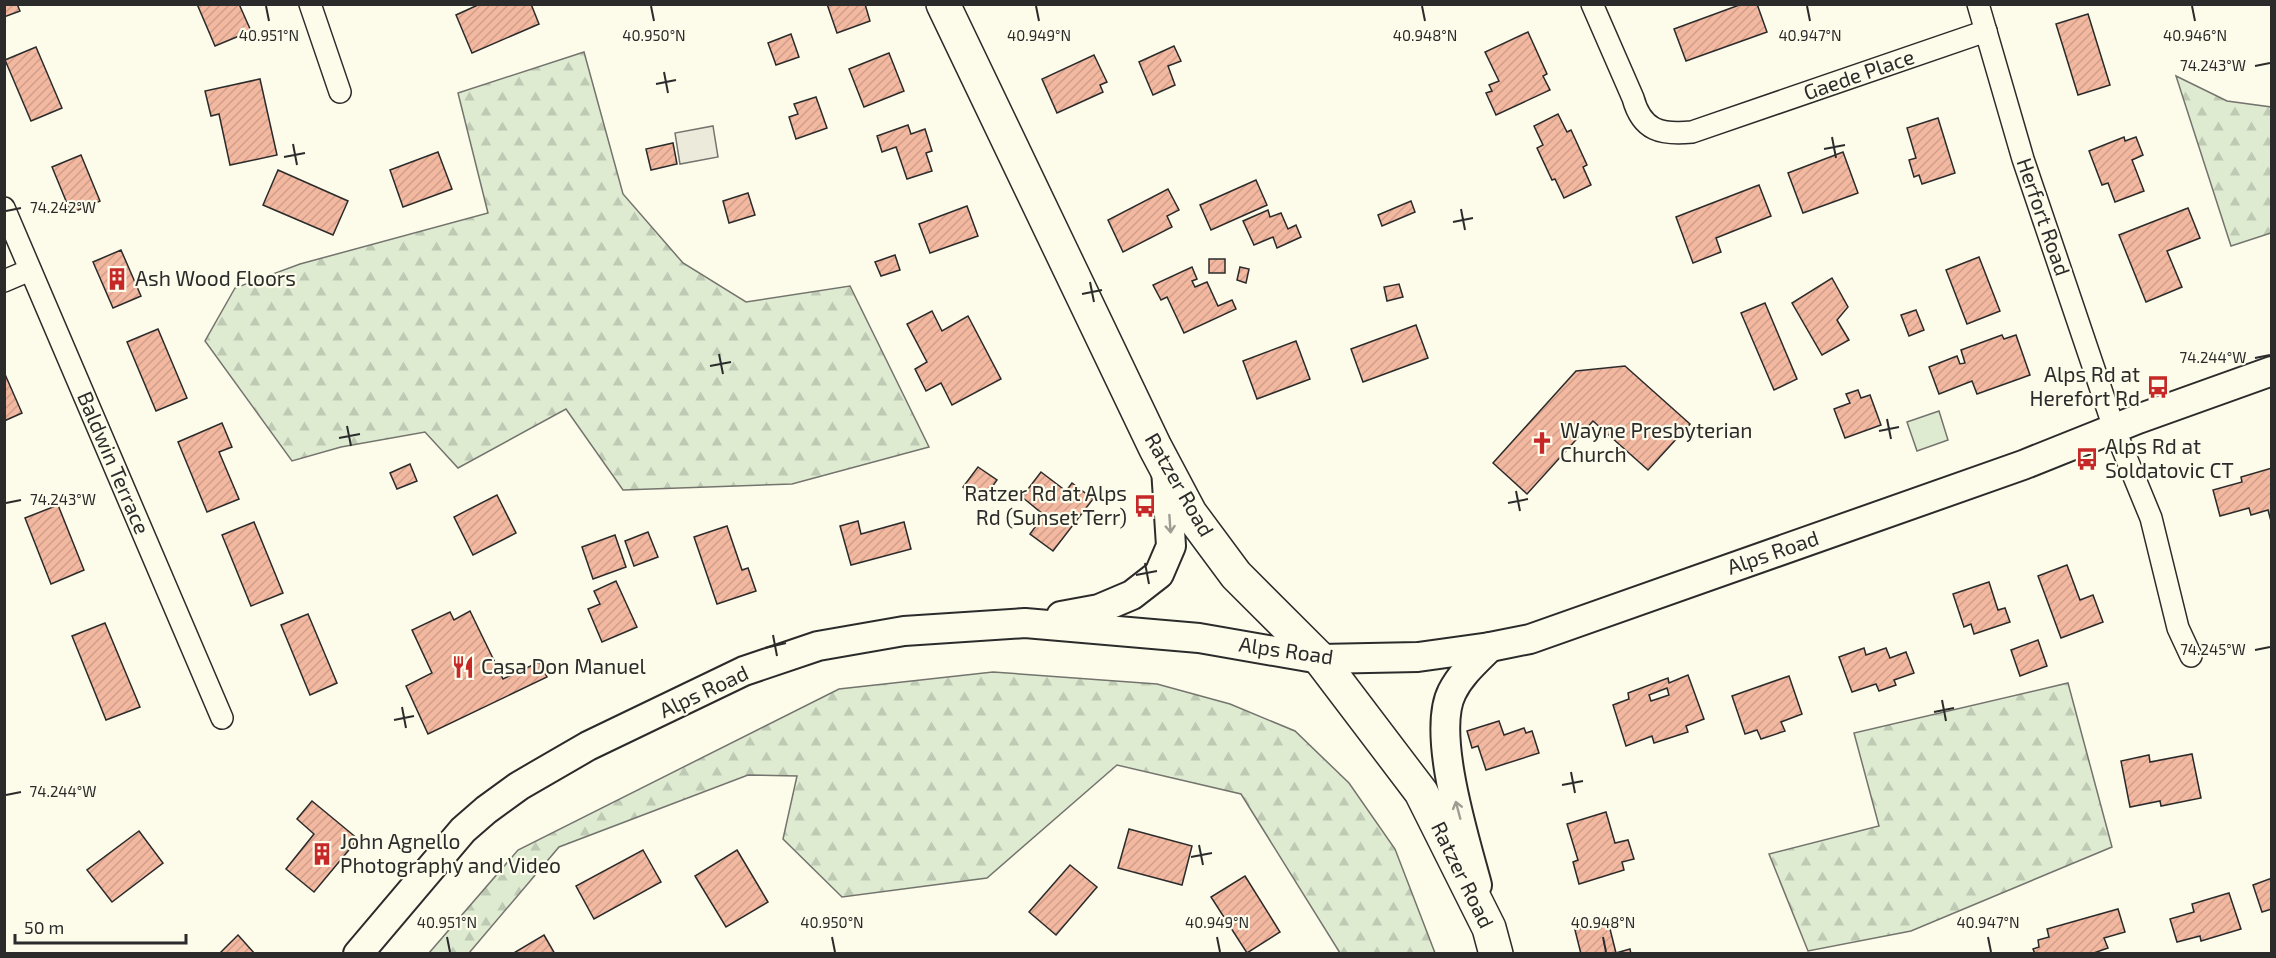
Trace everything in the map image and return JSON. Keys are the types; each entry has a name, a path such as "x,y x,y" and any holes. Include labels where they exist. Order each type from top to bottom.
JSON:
{"main road":[{"name":"Ratzer Road","path":"943,4 1190,513 1237,576 1320,659 1421,792 1492,941"},
{"name":"Alps Road","path":"358,954 463,830 519,786 588,746 744,672 818,646 904,631 1025,623 1200,638 1320,659 1418,657 1490,647 1530,639 2023,465 2114,428 2271,371"},
{"path":"1025,623 1099,609 1132,595 1159,574 1171,546 1166,466"},
{"path":"1490,647 1467,670 1451,693 1444,722 1453,792 1492,941"}],"street":[{"path":"310,4 340,92"},
{"name":"Gaede Place","path":"1592,4 1638,113 1646,124 1659,131 1675,134 1692,132 1986,31"},
{"name":"Herfort Road","path":"1978,4 2023,159 2114,428 2151,518 2178,628 2192,656"},
{"name":"Baldwin Terrace","path":"4,208 222,718"},
{"path":"4,281 30,270"}],"green space":[{"path":"584,52 623,194 683,263 746,302 850,286 929,447 792,484 623,490 566,409 458,468 425,432 341,447 292,461 205,341 235,288 300,264 488,213 458,93"},
{"path":"2176,76 2227,101 2271,107 2271,233 2231,246"},
{"path":"1939,411 1948,440 1917,451 1907,422"},
{"path":"993,672 1157,684 1230,704 1295,731 1349,783 1395,849 1435,953 1340,953 1241,794 1117,765 987,878 842,897 783,839 797,776 748,775 559,847 469,953 429,953 518,850 839,689"},
{"path":"2068,683 2112,847 1911,931 1808,951 1769,854 1879,826 1854,733"}],"shaded area":[{"path":"713,126 718,157 680,164 675,133"}],"building":[{"path":"4,4 17,4 20,11 4,17"},
{"path":"197,4 239,4 251,31 215,46"},
{"path":"480,4 531,4 539,24 472,53 456,15"},
{"path":"827,4 865,4 870,21 837,33"},
{"path":"1742,4 1757,4 1767,32 1686,61 1674,29"},
{"path":"2088,14 2110,85 2078,95 2056,24"},
{"path":"1528,32 1547,74 1543,76 1550,90 1496,115 1486,93 1492,91 1489,85 1499,81 1485,52"},
{"path":"791,34 799,57 776,65 768,43"},
{"path":"1174,46 1181,61 1168,66 1175,85 1153,95 1139,62"},
{"path":"36,47 62,108 31,121 5,60"},
{"path":"889,53 904,91 864,107 849,69"},
{"path":"1094,55 1107,82 1100,85 1103,92 1057,113 1042,79"},
{"path":"260,79 277,155 230,165 219,114 211,116 205,91"},
{"path":"816,97 827,128 796,139 789,117 798,114 794,104"},
{"path":"1558,114 1567,132 1571,130 1587,165 1583,167 1591,185 1564,198 1555,179 1552,180 1537,148 1543,145 1534,126"},
{"path":"1938,118 1955,173 1922,184 1919,175 1914,177 1909,160 1916,158 1907,128"},
{"path":"908,125 911,134 925,129 932,151 926,153 932,171 907,179 896,147 882,152 877,136"},
{"path":"2124,137 2125,141 2136,137 2143,155 2132,160 2144,191 2115,202 2108,183 2102,185 2089,151"},
{"path":"673,143 677,164 651,170 646,149"},
{"path":"438,152 452,189 403,207 390,170"},
{"path":"1843,152 1858,193 1803,213 1788,173"},
{"path":"81,155 100,201 71,213 52,167"},
{"path":"278,170 348,201 333,235 263,205"},
{"path":"1256,180 1267,205 1211,230 1200,205"},
{"path":"1759,185 1771,216 1716,238 1721,252 1693,263 1676,217"},
{"path":"1168,189 1179,210 1167,216 1172,227 1123,252 1108,220"},
{"path":"748,193 755,215 729,223 723,201"},
{"path":"1411,201 1415,212 1382,226 1378,215"},
{"path":"967,206 978,236 930,253 919,224"},
{"path":"2188,208 2200,238 2167,251 2182,287 2146,302 2119,235"},
{"path":"1268,210 1270,217 1281,213 1288,229 1296,225 1301,237 1277,248 1273,237 1254,245 1243,221"},
{"name":"Ash Wood Floors","path":"121,250 141,296 113,308 93,262"},
{"path":"895,255 900,270 881,276 875,262"},
{"path":"1979,257 2000,311 1967,324 1946,270"},
{"path":"1209,259 1225,259 1225,273 1209,273"},
{"path":"1192,267 1197,279 1192,281 1195,287 1207,282 1218,306 1232,300 1236,309 1184,333 1167,297 1161,300 1153,285"},
{"path":"1240,267 1249,269 1246,283 1237,280"},
{"path":"1832,278 1848,307 1837,320 1849,340 1822,355 1792,303"},
{"path":"1399,284 1403,297 1387,301 1384,287"},
{"path":"1765,303 1797,379 1774,390 1741,313"},
{"path":"1916,310 1924,330 1909,336 1901,315"},
{"path":"932,311 942,331 968,316 1001,379 952,405 941,383 926,391 915,369 927,362 907,324"},
{"path":"1416,325 1428,358 1363,382 1351,349"},
{"path":"158,329 187,398 156,411 127,342"},
{"path":"2002,335 2004,339 2016,335 2030,375 1977,394 1972,381 1939,394 1929,367 1957,356 1960,364 1965,363 1961,350"},
{"path":"1296,341 1310,379 1257,399 1243,361"},
{"name":"Wayne Presbyterian Church","path":"1625,366 1690,424 1648,470 1593,421 1527,494 1493,463 1576,371"},
{"path":"4,372 22,413 4,421"},
{"path":"1858,390 1861,398 1870,395 1881,425 1845,438 1834,409 1850,403 1846,394"},
{"path":"222,423 232,447 219,452 239,499 207,512 178,442"},
{"path":"410,464 417,481 397,489 390,473"},
{"path":"978,467 997,480 982,501 963,487"},
{"path":"2272,468 2272,525 2268,510 2251,515 2249,508 2220,516 2213,490 2242,482 2241,477"},
{"path":"1041,472 1066,491 1072,483 1093,499 1053,551 1030,534 1044,515 1022,497"},
{"path":"497,495 516,533 473,555 454,517"},
{"path":"58,505 84,570 51,584 25,518"},
{"path":"858,521 861,534 904,522 911,549 851,565 840,526"},
{"path":"254,522 283,593 251,606 222,535"},
{"path":"727,526 742,570 748,568 756,591 717,604 694,537"},
{"path":"648,532 658,557 634,566 625,541"},
{"path":"615,535 626,567 593,579 582,547"},
{"path":"2067,565 2080,600 2093,595 2103,622 2061,638 2038,576"},
{"path":"616,581 637,627 602,642 588,609 600,604 594,591"},
{"path":"1989,582 1998,610 2005,608 2010,622 1974,634 1971,624 1964,627 1953,594"},
{"name":"Casa Don Manuel","path":"470,611 503,679 539,662 547,677 428,734 406,686 432,673 412,630 450,612 454,620"},
{"path":"308,614 337,683 310,695 281,625"},
{"path":"105,623 140,707 106,720 72,636"},
{"path":"2038,640 2047,666 2020,676 2011,650"},
{"path":"1864,648 1866,655 1886,648 1890,658 1906,652 1914,673 1894,680 1896,685 1879,691 1876,684 1852,692 1839,657"},
{"path":"1688,675 1704,719 1686,726 1688,732 1654,743 1652,736 1626,746 1613,705 1629,699 1628,693 1668,678 1669,683","holes":["1667,688 1669,695 1651,701 1649,695"]},
{"path":"1789,676 1802,714 1781,722 1785,731 1761,739 1757,730 1745,734 1732,696"},
{"path":"1499,721 1504,735 1524,728 1526,733 1532,731 1539,753 1486,770 1478,746 1472,748 1467,731"},
{"path":"2192,754 2201,798 2161,806 2160,801 2130,807 2121,761 2149,755 2150,762"},
{"name":"John Agnello Photography and Video","path":"312,801 358,839 314,892 286,869 314,834 297,819"},
{"path":"1606,812 1615,843 1628,840 1634,859 1622,862 1624,870 1579,884 1573,862 1578,860 1567,824"},
{"path":"1129,829 1192,846 1182,885 1118,868"},
{"path":"139,831 163,863 112,902 87,870"},
{"path":"643,850 661,882 594,919 576,886"},
{"path":"737,850 768,902 726,927 695,876"},
{"path":"1070,865 1097,887 1056,935 1029,912"},
{"path":"1245,876 1280,932 1247,953 1211,897"},
{"path":"2272,878 2272,909 2262,912 2253,885"},
{"path":"2229,893 2241,929 2201,941 2200,936 2177,942 2170,919 2194,912 2192,904"},
{"path":"2118,909 2125,932 2104,938 2108,948 2091,954 2035,954 2033,949 2039,947 2038,940 2049,937 2047,929"},
{"path":"1608,921 1616,953 1630,949 1631,954 1581,954 1575,930"},
{"path":"238,935 255,954 219,954"},
{"path":"544,935 555,954 512,954"}],"place":[{"name":"Ash Wood Floors","path":"117,279"},
{"name":"Alps Rd at Herefort Rd","path":"2158,387"},
{"name":"Wayne Presbyterian Church","path":"1542,443"},
{"name":"Alps Rd at Soldatovic CT","path":"2087,459"},
{"name":"Ratzer Rd at Alps Rd (Sunset Terr)","path":"1145,506"},
{"name":"Casa Don Manuel","path":"463,667"},
{"name":"John Agnello Photography and Video","path":"322,854"}]}
